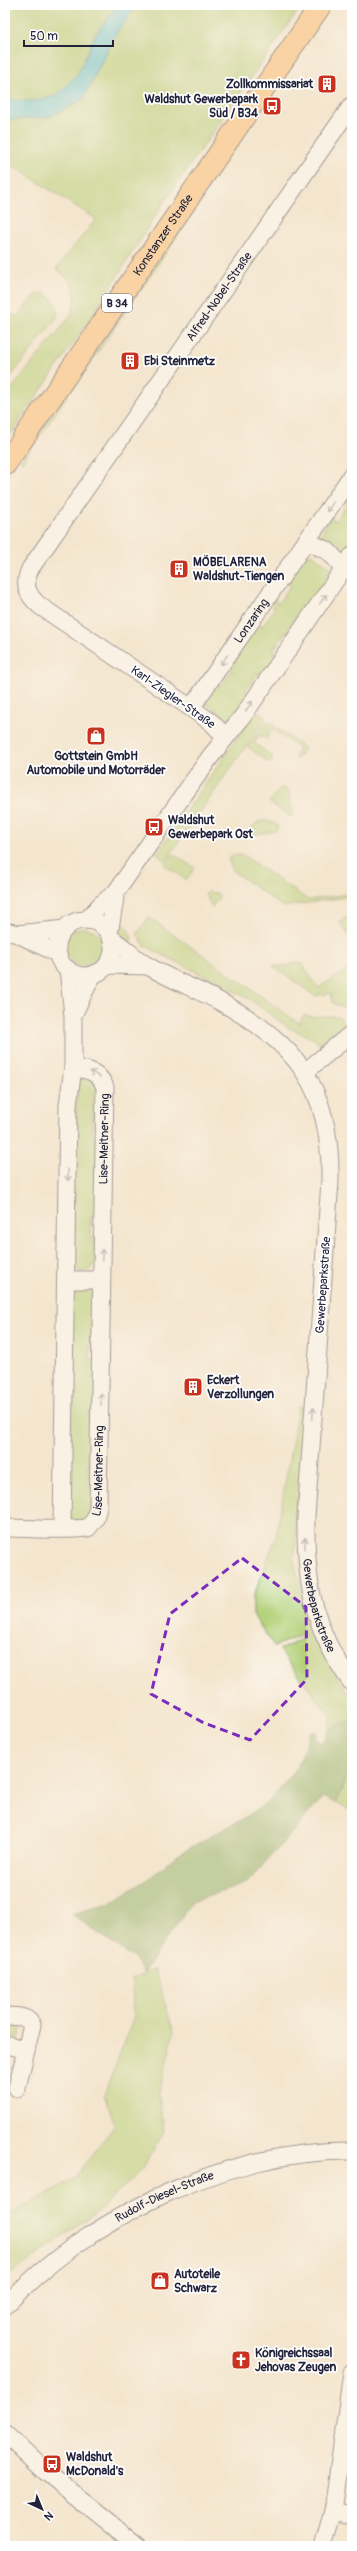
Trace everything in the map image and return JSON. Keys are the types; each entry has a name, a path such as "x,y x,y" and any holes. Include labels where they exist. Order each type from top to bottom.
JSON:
{"main road":[{"name":"Konstanzer Straße","path":"5,465 321,5"}],"street":[{"name":"Alfred-Nobel-Straße","path":"26,589 26,579 30,569 352,106"},
{"name":"Lonzaring","path":"191,708 352,475"},
{"path":"225,736 243,716 348,562 328,551 306,542"},
{"name":"Karl-Ziegler-Straße","path":"26,589 31,599 40,606 211,722 225,736 116,892 100,905 87,920"},
{"name":"Karl-Ziegler-Straße","path":"111,936 116,892"},
{"path":"58,954 59,941 65,929 75,922 87,920"},
{"name":"Gewerbeparkstraße","path":"87,920 104,927 111,936 148,966 247,1017 287,1048 305,1072 317,1095 324,1117 330,1152 322,1299 306,1518 305,1558 308,1584 325,1639 339,1666 352,1683"},
{"path":"11,932 65,929"},
{"path":"11,932 58,954 68,969 73,1015 73,1068 68,1105 62,1529"},
{"path":"73,1015 100,970 111,957 111,936"},
{"name":"Gewerbeparkstraße","path":"68,969 84,976 100,970 148,966"},
{"path":"305,1072 352,1033"},
{"name":"Lise-Meitner-Ring","path":"5,1528 88,1528 95,1519 100,1494 105,1087 101,1077 87,1069 73,1068"},
{"path":"66,1280 102,1280"},
{"path":"5,2016 30,2020 32,2026 17,2088"},
{"path":"5,2044 26,2050"},
{"name":"Rudolf-Diesel-Straße","path":"5,2306 78,2243 142,2204 174,2190 249,2163 322,2151 352,2151"},
{"path":"323,2546 333,2511 352,2372"},
{"path":"5,2433 46,2472 138,2546"},
{"path":"333,2511 352,2515"}],"highlighted area":[{"path":"242,1558 306,1607 307,1679 250,1740 204,1723 151,1694 170,1614"}],"green space":[{"path":"5,5 118,5 95,35 78,74 56,96 35,101 5,100"},
{"path":"137,5 302,5 164,202 96,310 5,443 5,397 69,318 75,302 72,285 63,274 56,269 96,219 10,164 5,171 5,120 49,117 83,99 115,35"},
{"path":"201,197 203,199 22,462 20,461"},
{"path":"44,293 57,306 57,317 5,384 5,310 17,317 34,296"},
{"path":"346,490 350,500 352,497 352,547 341,553 323,541 320,537 331,513 334,522 347,504 343,494"},
{"path":"312,554 331,568 332,573 306,618 302,609 289,627 293,637 291,640 287,631 274,649 278,659 262,681 259,672 246,690 250,700 235,717 227,718 204,702 215,679 219,688 232,670 228,660 258,618 262,627 274,609 271,599 274,595 278,604 290,586 286,576 306,555"},
{"path":"256,711 266,718 165,862 157,853"},
{"path":"267,721 305,748 297,759 294,757 299,749 273,729 266,739 259,735 254,743 272,756 272,762 269,763 248,747"},
{"path":"281,787 288,790 293,815 290,817 269,802"},
{"path":"266,820 276,824 278,828 276,831 252,835 247,833 257,822"},
{"path":"173,854 195,868 186,880 165,865"},
{"path":"232,855 243,855 308,900 352,893 352,896 283,907 234,872 228,860"},
{"path":"208,892 217,893 220,896 212,907 205,894"},
{"path":"149,917 299,1023 304,1015 336,1017 341,1018 344,1024 343,1031 318,1044 314,1039 289,1028 248,998 145,946 137,934"},
{"path":"344,918 352,918 352,942 340,922"},
{"path":"119,920 125,925 132,937 130,943 119,931"},
{"path":"80,928 88,928 98,933 102,940 102,954 98,961 88,966 80,966 70,961 68,958 65,951 65,943 70,933 73,931"},
{"path":"297,962 302,963 318,988 352,967 352,1011 333,1003 331,993 315,996 273,966 286,966"},
{"path":"83,1078 92,1078 101,1097 94,1092 93,1109 101,1115 101,1119 93,1113 92,1135 101,1141 100,1222 91,1217 91,1239 99,1245 97,1259 91,1270 80,1272 74,1267 70,1252 77,1083"},
{"path":"79,1289 90,1289 94,1293 98,1342 90,1336 90,1358 98,1364 98,1417 90,1411 89,1433 97,1439 97,1468 89,1462 88,1484 97,1490 96,1499 85,1520 76,1522 69,1517 69,1309 74,1293"},
{"path":"298,1407 305,1407 294,1562 314,1639 352,1698 352,1720 329,1729 330,1716 279,1650 306,1637 305,1634 274,1646 253,1615 253,1598 276,1536"},
{"path":"352,1720 350,1763 345,1781 336,1803 323,1797 247,1883 192,1902 143,1973 134,1958 71,1914 108,1904 147,1880 177,1855 244,1818 272,1799 298,1765 310,1733 316,1731 316,1740 323,1743 329,1729"},
{"path":"352,1758 351,1811 336,1803 349,1775"},
{"path":"154,1969 174,2032 159,2092 164,2132 143,2168 99,2211 5,2278 5,2217 74,2179 115,2125 104,2095 133,2019 132,1979"},
{"path":"5,2023 16,2025 21,2029 20,2037 13,2039 5,2036"}],"water":[{"path":"118,5 137,5 115,35 83,99 49,117 5,120 5,100 35,101 56,96 78,74 95,35"}],"place":[{"name":"Zollkommissariat","path":"327,84"},
{"name":"Waldshut Gewerbepark Süd / B34","path":"272,106"},
{"name":"Ebi Steinmetz","path":"130,361"},
{"name":"MÖBELARENA Waldshut-Tiengen","path":"179,569"},
{"name":"Gottstein GmbH Automobile und Motorräder","path":"96,736"},
{"name":"Waldshut Gewerbepark Ost","path":"154,827"},
{"name":"Eckert Verzollungen","path":"193,1387"},
{"name":"Autoteile Schwarz","path":"160,2281"},
{"name":"Königreichssaal Jehovas Zeugen","path":"241,2360"},
{"name":"Waldshut McDonald's","path":"52,2464"}]}
